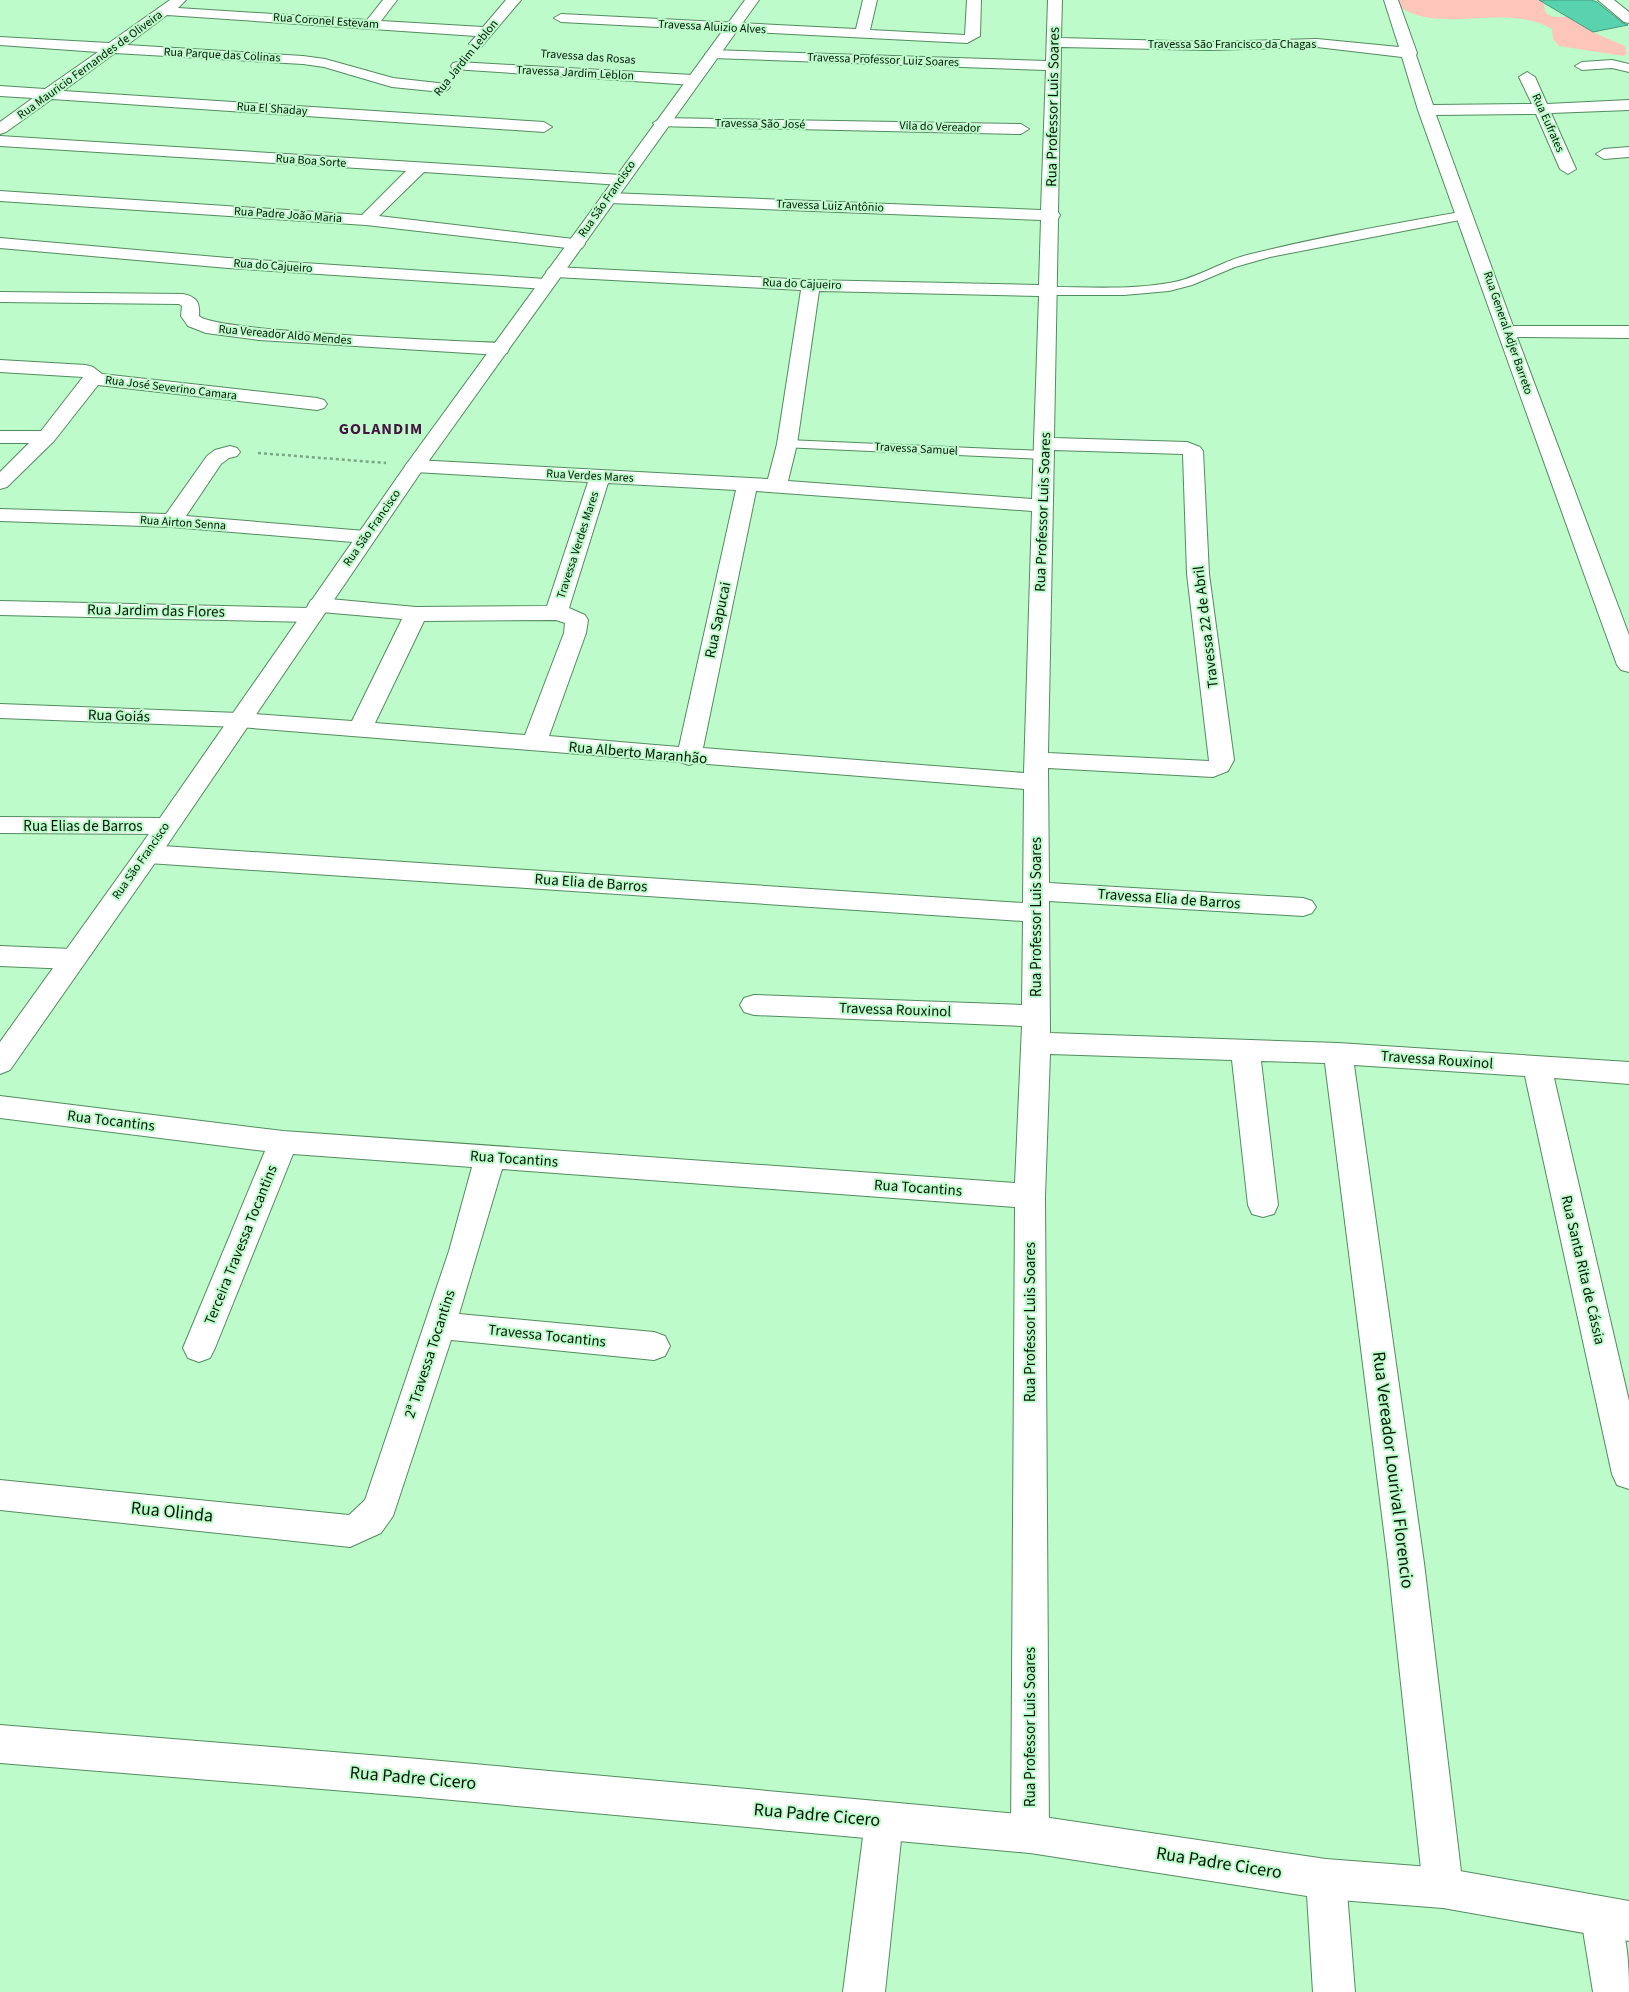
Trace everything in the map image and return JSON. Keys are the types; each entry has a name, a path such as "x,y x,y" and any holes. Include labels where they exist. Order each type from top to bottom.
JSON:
{"street":[{"name":"Rua Mauricio Fernandes de Oliveira","path":"0,129 113,49 163,6 178,0"},
{"path":"370,24 390,0"},
{"name":"Rua Jardim Leblon","path":"420,118 472,48 514,0"},
{"name":"Rua São Francisco","path":"0,1062 72,958 148,854 415,466 609,198 698,66 733,28 752,0"},
{"path":"862,34 870,0"},
{"name":"Travessa Aluizio Alves","path":"561,18 733,28 972,38 974,36 974,0"},
{"name":"Rua Professor Luis Soares","path":"1030,1834 1030,1196 1036,1029 1036,771 1048,291 1052,215 1055,0"},
{"name":"Rua General Adjer Barreto","path":"1390,0 1410,53 1426,110 1466,215 1574,522 1629,665"},
{"path":"1605,0 1629,19"},
{"name":"Rua Coronel Estevam","path":"163,6 487,32"},
{"name":"Rua Parque das Colinas","path":"0,41 303,60 392,82 442,87"},
{"name":"Travessa São Francisco da Chagas","path":"1054,54 1317,43 1410,53"},
{"path":"472,48 491,50"},
{"name":"Travessa Professor Luiz Soares","path":"698,66 1054,54"},
{"path":"1582,66 1612,64 1629,68"},
{"name":"Travessa Jardim Leblon","path":"458,66 698,66"},
{"name":"Rua Eufrates","path":"1527,77 1543,109 1568,169"},
{"name":"Rua El Shaday","path":"0,91 544,127"},
{"path":"1426,110 1543,109 1629,105"},
{"name":"Travessa São José","path":"661,123 858,125"},
{"name":"Vila do Vereador","path":"858,125 1021,129"},
{"name":"Rua Boa Sorte","path":"0,141 621,180"},
{"path":"1604,154 1629,152"},
{"path":"366,220 419,168"},
{"name":"Rua Padre João Maria","path":"0,196 366,220 576,244"},
{"name":"Travessa Luiz Antônio","path":"609,198 1052,215"},
{"name":"Rua do Cajueiro","path":"0,243 228,263 551,278 1048,291"},
{"path":"777,486 787,444 811,285"},
{"name":"Rua Vereador Aldo Mendes","path":"0,296 171,298 191,304 190,316 194,322 221,329 321,339 500,349"},
{"path":"1507,331 1629,332"},
{"name":"Rua José Severino Camara","path":"0,366 86,371 93,375 93,379 318,404"},
{"path":"0,483 47,437 93,379"},
{"path":"0,437 47,437"},
{"name":"Travessa 22 de Abril","path":"1036,771 1213,769 1219,766 1222,760 1198,574 1192,451 1187,448 1045,450"},
{"path":"172,520 214,460 222,454 230,452"},
{"name":"Rua Verdes Mares","path":"415,466 746,484 1042,506"},
{"name":"Travessa Verdes Mares","path":"556,613 600,477"},
{"name":"Rua Sapucai","path":"688,757 746,484"},
{"name":"Rua Airton Senna","path":"0,515 172,520 365,537"},
{"name":"Rua Jardim das Flores","path":"0,608 316,610 416,614 556,613"},
{"path":"534,744 575,633 577,620 568,615 556,613"},
{"path":"360,730 416,614"},
{"name":"Rua Goiás","path":"0,711 239,720"},
{"name":"Rua Alberto Maranhão","path":"239,720 688,757 1036,771"},
{"name":"Rua Elias de Barros","path":"0,825 166,826"},
{"name":"Rua Elia de Barros","path":"148,854 1035,902"},
{"name":"Travessa Elia de Barros","path":"1035,902 1303,907"},
{"path":"0,956 72,958"},
{"name":"Travessa Rouxinol","path":"754,1004 1245,1049 1338,1053 1629,1072"},
{"path":"1245,1049 1263,1205"},
{"name":"Rua Vereador Lourival Florencio","path":"1338,1053 1406,1563 1443,1888"},
{"name":"Rua Santa Rita de Cássia","path":"1537,1066 1629,1474"},
{"name":"Rua Tocantins","path":"0,1107 283,1142 1030,1196"},
{"name":"Terceira Travessa Tocantins","path":"199,1348 283,1142"},
{"name":"2ª Travessa Tocantins","path":"344,1530 360,1528 377,1513 464,1251 490,1157"},
{"name":"Travessa Tocantins","path":"439,1325 654,1346"},
{"name":"Rua Olinda","path":"0,1495 344,1530"},
{"name":"Rua Padre Cicero","path":"0,1744 419,1778 1030,1834 1326,1879 1443,1888 1615,1920"},
{"path":"864,1992 884,1821"},
{"path":"1326,1879 1334,1992"},
{"path":"1614,1992 1615,1920"}],"lane":[{"path":"1048,291 1146,290 1170,287 1194,282 1209,273 1238,262 1328,240 1466,215"},
{"name":"Travessa Samuel","path":"787,444 1045,450"}],"path":[{"path":"230,452 415,466"}],"shaded area":[{"path":"1392,0 1543,0 1547,14 1554,17 1569,17 1597,34 1625,46 1627,53 1624,56 1559,46 1553,39 1552,29 1533,21 1512,18 1447,19 1427,17 1408,12"}],"building":[{"path":"1539,0 1591,0 1597,2 1628,25 1593,32"}],"district":[{"name":"GOLANDIM","path":"381,429"}]}
